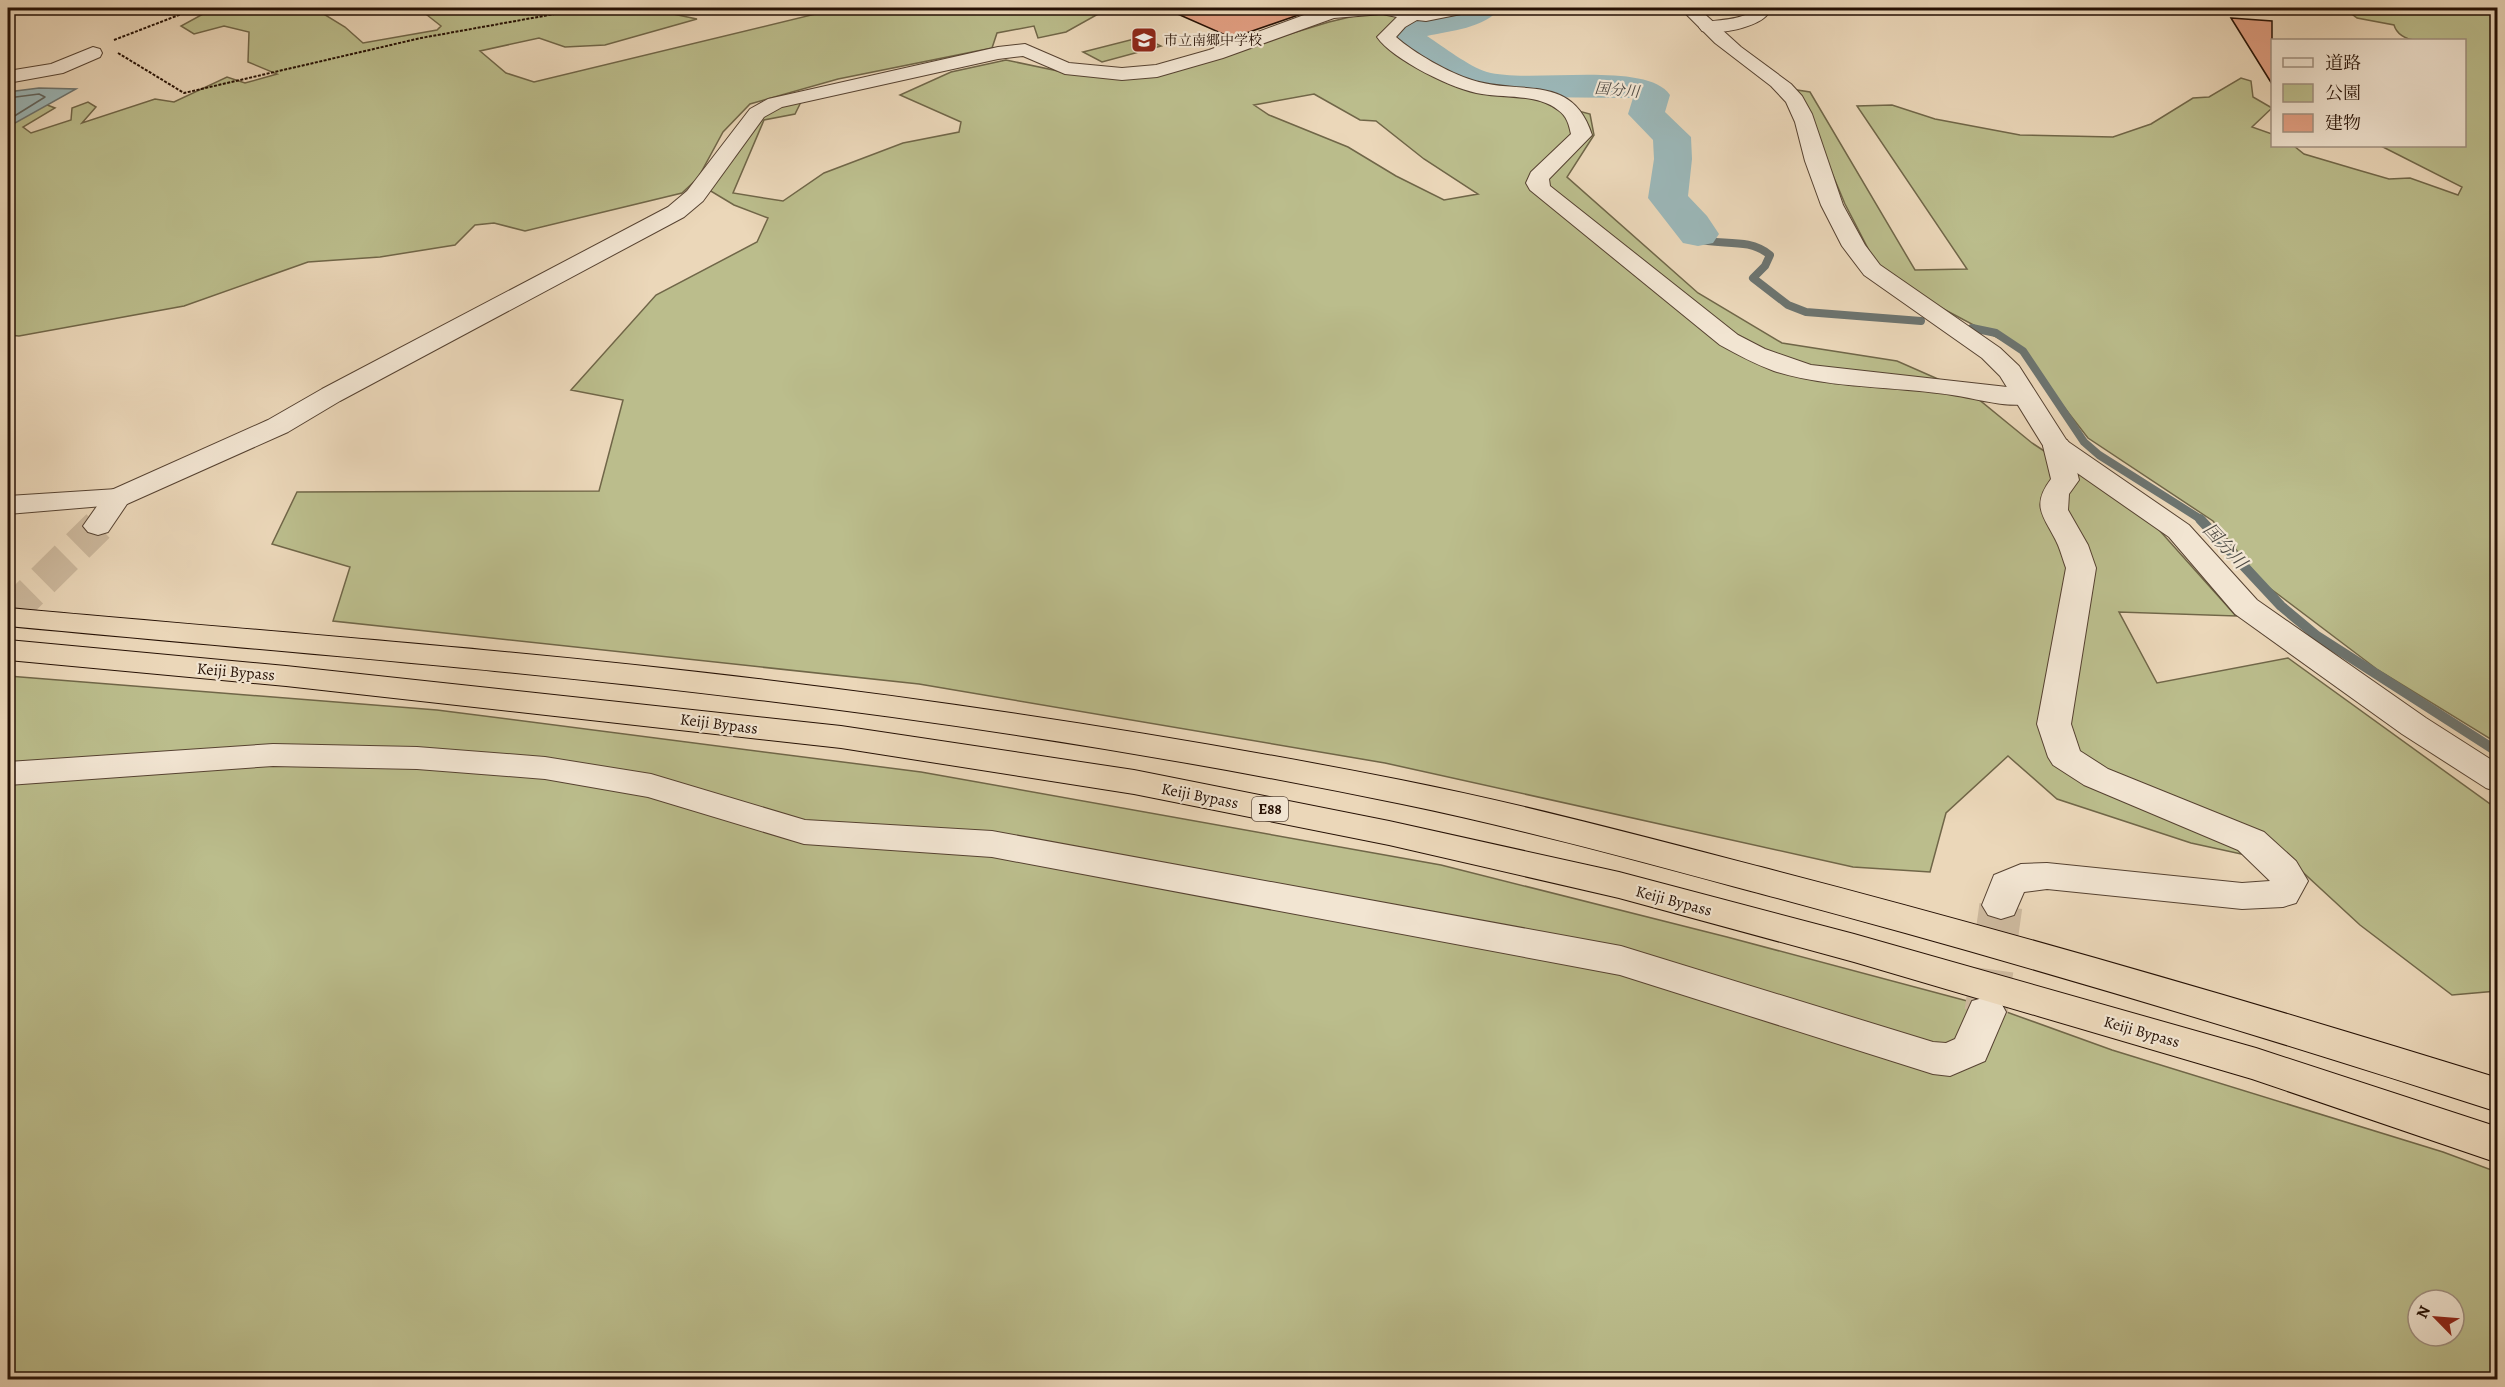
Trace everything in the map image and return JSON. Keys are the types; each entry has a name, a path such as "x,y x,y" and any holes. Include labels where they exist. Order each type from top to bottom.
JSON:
{"highway":[{"name":"Keiji Bypass","path":"8,617 594,672 860,702 1152,746 1406,793 1630,846 1869,908 2253,1017 2498,1095"},
{"name":"Keiji Bypass","path":"8,650 321,679 841,737 1134,782 1389,832 1620,885 1854,948 2256,1064 2498,1145"}],"street":[{"path":"8,505 117,498 278,426 331,395 676,212 694,196 757,113 776,103 1025,50 1065,68 1122,74 1157,70 1216,54 1310,19 1334,13 1382,9 1426,16 1466,8"},
{"path":"1688,8 1741,56 1780,85 1795,100 1801,110 1817,164 1858,254 1872,270 1990,353 2010,371 2057,446 2065,480 2055,493 2054,510 2073,544 2080,568 2054,724 2065,757 2096,777 2251,841 2283,870 2289,881 2283,894 2242,896 2057,877 2020,877 2007,884 2001,905"},
{"path":"1708,27 1746,22 1759,14 1760,8"},
{"path":"1412,15 1390,30 1386,37 1391,43 1464,84 1482,89 1542,96 1574,113 1580,124 1582,135 1539,177 1538,183 1541,190 1728,340 1774,364 1814,374 1852,380 1953,387 1979,393 2025,397"},
{"path":"8,77 56,69 93,53"},
{"path":"2057,446 2179,531 2246,607 2414,726 2498,780"},
{"path":"98,526 117,498"},
{"path":"8,774 273,755 417,758 545,768 651,786 804,832 992,844 1621,961 1933,1058 1950,1060 1971,1050 1986,1012"}],"path":[{"path":"93,53 112,40 197,8"},
{"path":"93,53 116,52 184,93 421,38 588,8"}],"green space":[{"path":"214,8 314,8 345,27 363,43 437,30 441,26 427,15 441,8 615,9 673,14 697,19 605,45 565,47 539,38 480,51 506,73 534,82 828,11 828,8 865,8 868,12 903,8 1109,8 1066,32 1038,38 1034,26 997,33 992,48 838,79 750,104 723,132 698,178 682,193 525,231 494,223 475,225 455,245 380,257 308,262 184,306 19,336 8,335 8,118 37,101 55,108 23,127 31,133 71,120 72,108 88,102 96,107 82,123 155,99 174,102 227,77 245,83 277,74 248,62 249,32 224,26 194,34 181,26"},
{"path":"2344,8 2497,8 2497,743 2378,670 2263,583 2213,521 2088,438 2019,349 1917,295 1877,266 1845,204 1797,90 1810,92 1915,270 1967,269 1857,106 1892,105 1935,119 2020,135 2113,137 2151,124 2193,98 2209,97 2241,78 2251,81 2253,97 2271,107 2252,127 2271,134 2271,147 2295,147 2304,154 2389,179 2410,178 2458,195 2462,187 2383,147 2466,147 2466,39 2411,39 2398,33 2394,25 2357,18"},
{"path":"1375,11 1398,16 1401,19 1382,37 1468,89 1526,97 1590,114 1594,135 1567,177 1698,293 1782,343 1897,361 1972,394 2032,443 2152,522 2236,616 2119,612 2157,683 2288,658 2497,809 2497,991 2452,995 2360,925 2296,866 2191,843 2057,799 2008,756 1946,813 1930,872 1853,867 1385,763 919,684 333,621 350,567 272,544 297,492 599,491 623,400 571,390 656,295 757,242 768,218 734,205 709,190 762,114 784,104 801,102 795,114 764,120 733,193 783,201 824,173 903,143 959,132 961,122 900,95 951,72 1006,60 1077,75 1158,74 1329,22","holes":["1314,94 1360,120 1376,121 1424,159 1478,194 1444,200 1396,176 1348,147 1269,115 1254,105"]},
{"path":"1142,37 1161,46 1102,62 1083,52"},
{"path":"8,676 437,710 921,772 1441,865 1727,937 2001,1010 2112,1050 2443,1152 2497,1172 2497,1379 8,1379"}],"water":[{"path":"39,88 76,89 8,127 8,92"}],"building":[{"path":"1164,8 1310,8 1310,11 1232,38"},
{"path":"2231,18 2272,21 2271,82"}],"waterway":[{"name":"国分川","path":"1484,8 1461,18 1409,31 1407,38 1469,77 1482,82 1516,86 1629,87 1644,90 1652,95 1646,114 1672,137 1673,159 1668,198 1689,220 1698,234"},
{"name":"国分川","path":"1698,234 1696,239 1744,244 1762,249 1770,255 1765,266 1753,278 1788,305 1806,312 1921,321"},
{"name":"国分川","path":"1972,328 1996,333 2023,351 2084,442 2099,455 2202,520"},
{"name":"国分川","path":"2200,519 2281,606 2317,636 2498,752"}],"tunnel":[{"path":"8,615 98,526"},
{"path":"1986,1012 2001,905"}],"place":[{"name":"市立南郷中学校","path":"1144,40"}]}
